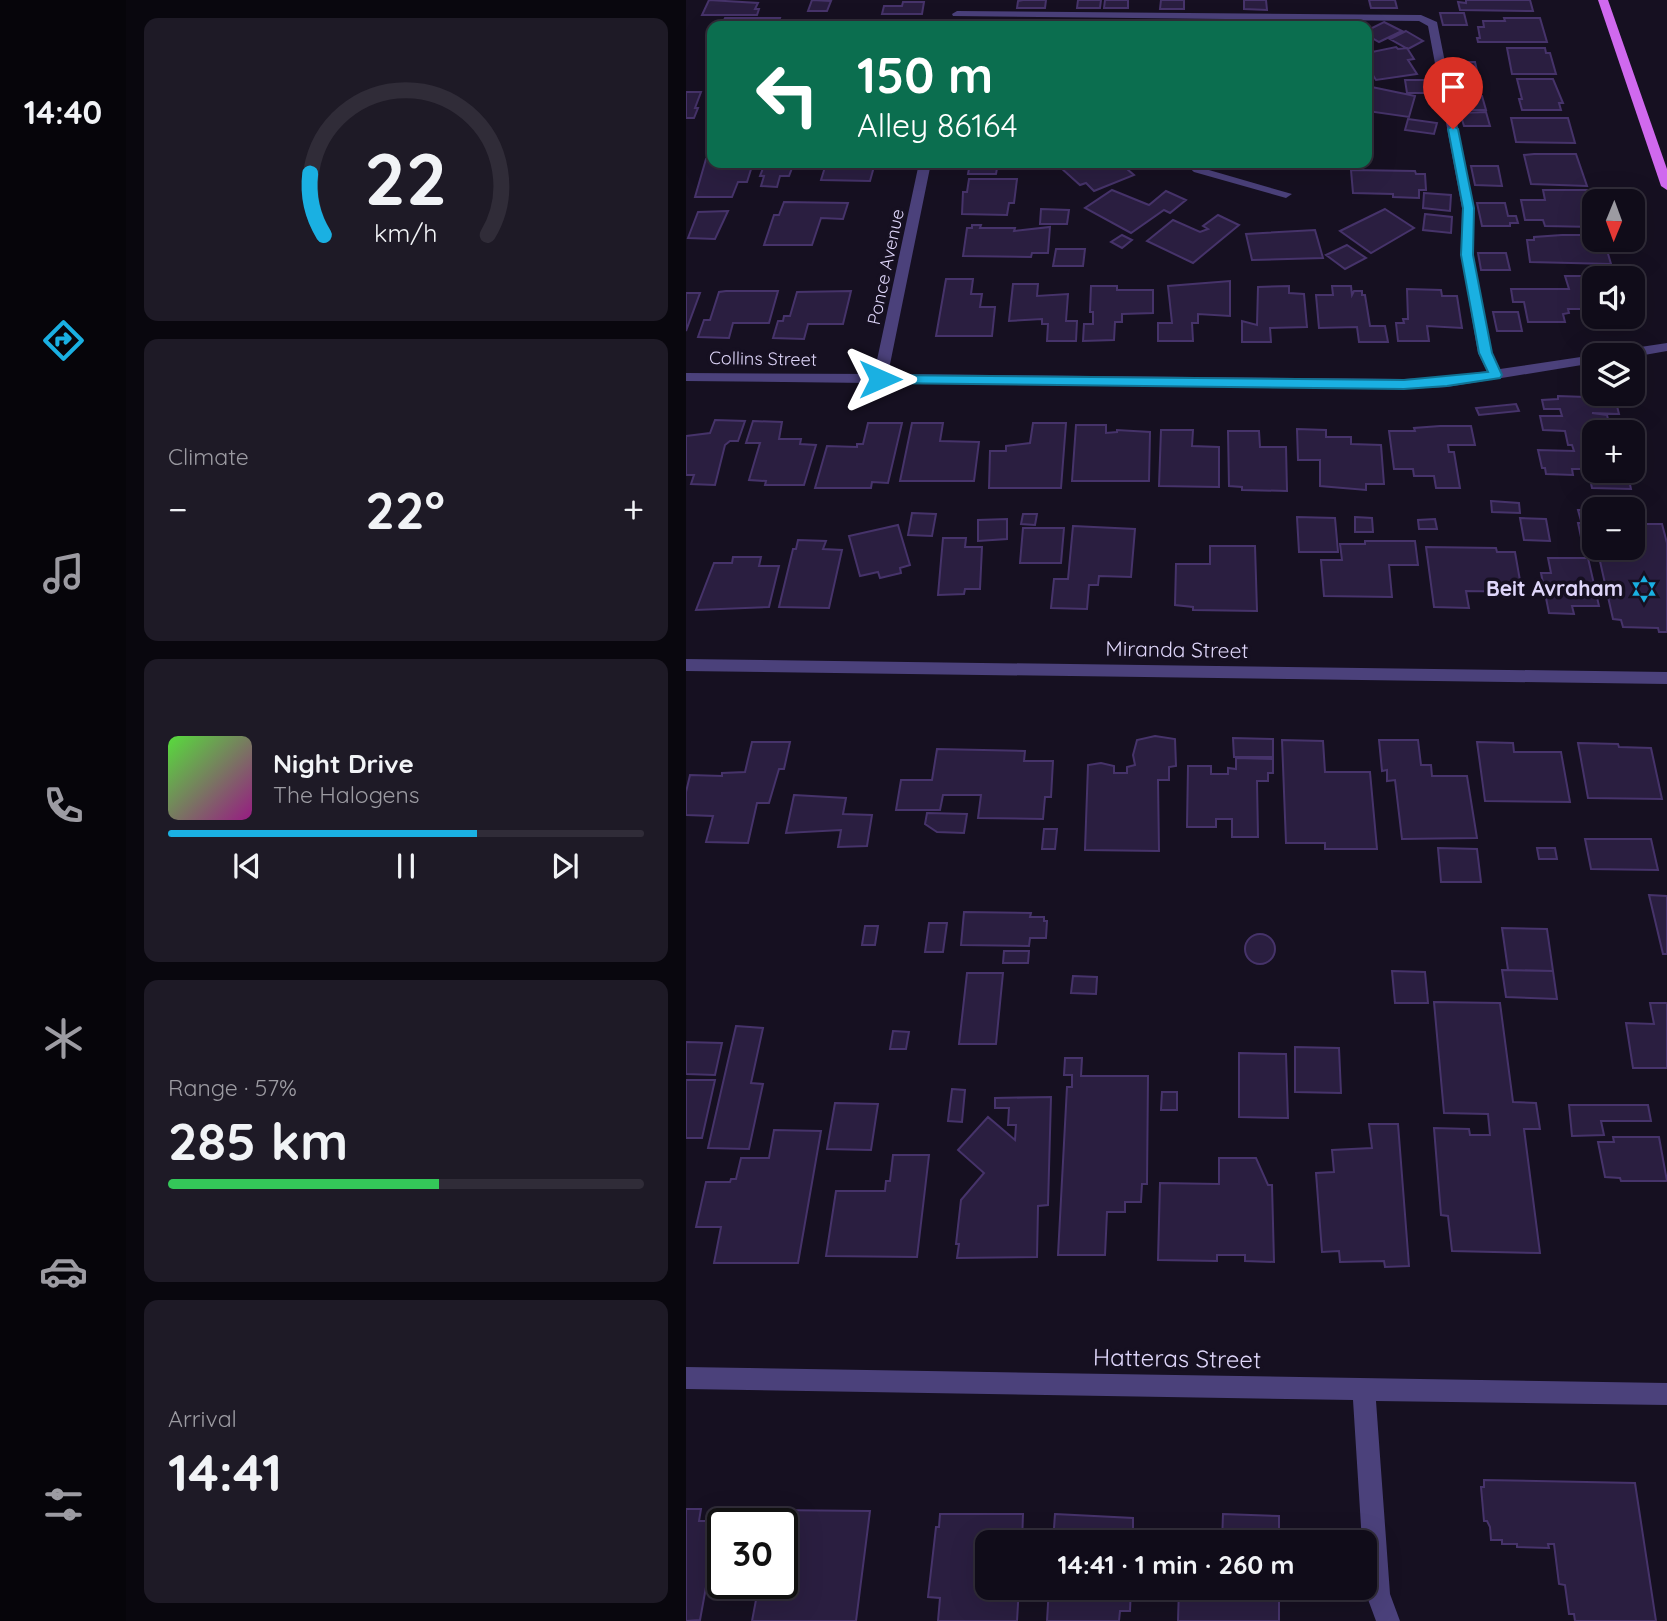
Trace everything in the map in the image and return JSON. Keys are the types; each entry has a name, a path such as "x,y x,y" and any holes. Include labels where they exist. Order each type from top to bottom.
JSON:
{"main road":[{"path":"1603,0 1667,186"}],"street":[{"path":"961,0 956,21 1421,18 1433,24 1468,208 1467,255 1486,353 1496,375"},
{"name":"Ponce Avenue","path":"880,379 924,168"},
{"path":"1196,168 1286,194"},
{"path":"1645,350 1667,347"},
{"name":"Collins Street","path":"686,377 1404,384 1447,382 1582,361"},
{"name":"Miranda Street","path":"686,665 1667,678"},
{"name":"Hatteras Street","path":"686,1378 1667,1394"},
{"path":"1364,1389 1378,1594 1388,1621"}],"building":[{"path":"709,0 758,3 755,9 759,9 757,15 702,15"},
{"path":"812,0 831,1 827,11 808,11"},
{"path":"1046,0 1045,8 1017,8 1018,1"},
{"path":"1078,0 1101,0 1100,8 1077,8"},
{"path":"1105,0 1128,0 1128,8 1104,8"},
{"path":"1161,0 1184,0 1184,9 1160,9"},
{"path":"1244,0 1266,0 1267,10 1244,9"},
{"path":"1369,0 1395,0 1397,8 1371,8"},
{"path":"1466,0 1530,0 1533,11 1460,10 1458,2 1466,3"},
{"path":"903,2 924,2 922,14 882,14 884,6 902,6"},
{"path":"1440,13 1464,13 1467,25 1443,25"},
{"path":"725,18 780,18 779,21 724,21"},
{"path":"1504,18 1540,18 1547,42 1478,42 1478,27 1484,27 1483,21 1505,21"},
{"path":"1384,22 1402,31 1379,42 1372,38 1372,28"},
{"path":"1406,31 1423,41 1408,49 1390,39"},
{"path":"1396,47 1407,48 1414,59 1408,60 1417,74 1376,80 1372,74 1372,52"},
{"path":"1507,48 1545,48 1546,53 1550,53 1556,74 1512,74"},
{"path":"1450,62 1475,62 1478,75 1453,75"},
{"path":"1517,79 1553,79 1563,103 1559,103 1561,110 1522,110"},
{"path":"1405,80 1430,80 1432,93 1407,93"},
{"path":"1372,87 1415,96 1409,117 1372,112"},
{"path":"686,92 701,92 694,118 686,118"},
{"path":"1457,96 1482,96 1486,110 1460,110"},
{"path":"1486,112 1490,126 1464,126 1460,113"},
{"path":"1511,118 1568,118 1575,143 1516,142"},
{"path":"1408,119 1437,123 1434,134 1405,130"},
{"path":"1576,154 1587,186 1531,184 1524,155"},
{"path":"706,159 707,168 751,168 747,182 738,182 732,197 695,197"},
{"path":"1471,166 1498,166 1502,186 1475,185"},
{"path":"763,168 792,168 789,176 780,176 777,187 761,186 764,176 760,176"},
{"path":"825,168 874,168 870,181 821,180"},
{"path":"969,168 997,168 996,174 968,174"},
{"path":"1061,168 1126,168 1134,175 1094,191 1086,183 1080,185"},
{"path":"1351,170 1415,171 1416,174 1425,174 1426,190 1419,190 1419,198 1353,193"},
{"path":"969,179 1017,179 1014,203 1009,203 1007,215 962,214 963,192 967,192"},
{"path":"1112,190 1149,205 1166,191 1186,200 1170,213 1164,210 1131,233 1085,208"},
{"path":"1543,190 1582,190 1582,227 1545,226 1543,220 1525,220 1521,200 1545,200"},
{"path":"1424,193 1451,195 1450,211 1423,208"},
{"path":"784,202 848,203 843,219 821,218 812,245 764,245 774,215 779,215"},
{"path":"1477,203 1505,203 1508,216 1516,216 1518,223 1510,223 1510,226 1482,226"},
{"path":"1041,209 1069,210 1067,224 1040,224"},
{"path":"1385,209 1414,228 1371,253 1340,231"},
{"path":"728,211 715,239 688,238 698,212"},
{"path":"1425,214 1452,217 1451,233 1423,230"},
{"path":"1218,215 1239,225 1193,263 1147,241 1173,220 1200,232 1208,229 1203,226"},
{"path":"972,225 981,225 980,228 1015,228 1014,231 1050,227 1048,253 1032,253 1031,257 963,256 967,228 972,228"},
{"path":"1315,230 1323,258 1252,260 1246,234"},
{"path":"1122,235 1132,240 1122,248 1111,242"},
{"path":"1582,235 1582,252 1608,252 1611,264 1530,262 1527,240 1534,240 1534,237"},
{"path":"1347,245 1366,258 1345,269 1326,255"},
{"path":"1056,249 1085,249 1083,266 1053,266"},
{"path":"1478,253 1506,253 1510,270 1481,270"},
{"path":"1565,276 1582,276 1582,309 1568,309 1569,313 1563,314 1565,322 1528,322 1524,302 1513,302 1511,289 1569,289"},
{"path":"946,279 973,279 971,294 982,294 980,307 995,307 992,336 936,336"},
{"path":"1230,281 1230,316 1198,314 1198,323 1192,323 1193,341 1158,341 1158,323 1172,323 1168,286"},
{"path":"1013,284 1038,284 1037,296 1068,294 1066,321 1077,321 1076,341 1047,341 1048,324 1042,324 1042,319 1009,321"},
{"path":"1091,286 1117,286 1117,290 1153,290 1153,313 1122,314 1122,322 1115,322 1114,340 1083,341 1084,324 1093,324 1093,312 1090,312"},
{"path":"1289,286 1289,293 1304,294 1307,327 1270,328 1271,342 1242,342 1242,321 1257,325 1258,287"},
{"path":"1332,286 1351,286 1352,295 1354,291 1362,291 1370,326 1385,326 1388,342 1359,342 1357,327 1319,328 1316,295 1333,295"},
{"path":"1407,289 1441,290 1442,296 1457,296 1462,328 1427,326 1429,341 1398,341 1396,323 1404,323 1403,319 1408,319"},
{"path":"778,291 769,323 733,323 729,338 698,337 704,320 710,320 719,292"},
{"path":"851,291 843,324 808,324 804,339 773,338 778,321 783,321 784,316 790,316 797,292"},
{"path":"686,293 700,293 686,331"},
{"path":"1493,312 1518,312 1522,331 1497,331"},
{"path":"1558,396 1582,397 1582,406 1617,406 1619,414 1592,413 1607,415 1608,420 1582,420 1582,469 1572,469 1573,475 1546,474 1538,450 1574,451 1572,445 1568,445 1565,431 1543,430 1540,416 1562,416 1560,409 1544,409 1542,400 1558,399"},
{"path":"1516,404 1519,411 1479,415 1476,408"},
{"path":"715,420 745,421 738,441 730,441 725,445 715,485 691,484 694,475 686,475 686,436 710,433"},
{"path":"753,421 782,422 779,439 801,439 800,444 816,445 804,485 765,485 766,481 749,480 760,443 746,443"},
{"path":"868,423 902,423 888,483 872,482 871,488 815,488 827,446 857,447 857,444 863,444"},
{"path":"912,423 943,423 940,441 979,442 974,481 900,481"},
{"path":"1033,423 1066,423 1061,488 989,488 990,451 1006,451 1006,446 1030,443"},
{"path":"1076,425 1106,425 1106,433 1117,430 1150,432 1149,481 1072,481"},
{"path":"1471,426 1475,445 1448,445 1449,452 1454,452 1460,488 1436,488 1434,476 1414,476 1413,469 1394,469 1389,431 1415,431 1414,428"},
{"path":"1297,429 1326,430 1326,437 1351,437 1351,444 1381,445 1384,484 1366,484 1366,490 1320,486 1320,460 1298,460"},
{"path":"1161,430 1193,430 1192,446 1219,447 1219,487 1159,486"},
{"path":"1228,431 1259,431 1260,447 1286,447 1287,491 1242,490 1242,487 1229,486"},
{"path":"1591,483 1630,483 1631,489 1592,488"},
{"path":"1491,501 1519,503 1520,513 1492,512"},
{"path":"912,513 936,514 932,536 908,535"},
{"path":"1023,514 1037,514 1035,525 1021,524"},
{"path":"1297,517 1335,518 1338,552 1299,552"},
{"path":"1355,517 1372,518 1373,532 1355,532"},
{"path":"1520,518 1546,519 1550,541 1524,540"},
{"path":"1007,519 1007,539 978,541 978,520"},
{"path":"1435,519 1437,529 1419,529 1418,520"},
{"path":"1578,523 1582,523 1582,542"},
{"path":"1645,524 1662,524 1667,543 1667,632 1659,632 1658,628 1623,627 1621,620 1613,619 1600,560 1645,560"},
{"path":"898,525 910,565 900,568 901,573 880,578 878,572 860,576 849,536"},
{"path":"1073,526 1135,529 1131,577 1099,576 1098,585 1089,585 1087,609 1051,608 1054,579 1068,579"},
{"path":"1023,528 1064,528 1061,563 1020,563"},
{"path":"943,538 966,538 965,547 982,547 980,589 965,589 964,594 938,595"},
{"path":"798,540 826,541 823,549 842,550 829,608 779,607 793,549 796,549"},
{"path":"1365,541 1415,541 1418,565 1389,565 1392,597 1324,596 1321,560 1342,560 1340,544 1365,544"},
{"path":"1210,546 1255,546 1257,611 1193,610 1193,607 1175,605 1176,564 1210,564"},
{"path":"1426,547 1496,548 1497,552 1515,552 1522,592 1466,591 1469,608 1434,607"},
{"path":"733,557 761,557 759,566 779,566 769,607 696,610 714,563 732,563"},
{"path":"1548,558 1588,560 1599,606 1572,606 1574,614 1549,613 1541,573 1551,573"},
{"path":"1155,736 1175,739 1176,766 1169,767 1169,780 1158,780 1159,851 1085,850 1088,765 1101,763 1114,766 1114,773 1127,773 1127,767 1135,765 1133,755 1137,740"},
{"path":"1233,738 1273,739 1273,757 1234,757"},
{"path":"1282,740 1323,741 1325,772 1370,772 1377,849 1325,849 1325,843 1286,843"},
{"path":"1379,740 1418,740 1421,765 1431,765 1432,776 1467,776 1477,838 1402,839 1395,780 1387,781 1387,770 1382,771"},
{"path":"752,742 790,742 784,769 779,769 769,803 757,803 748,843 706,842 713,816 686,815 686,792 690,775 722,776 722,773 745,772"},
{"path":"1477,742 1513,743 1514,752 1561,752 1570,802 1485,801"},
{"path":"1578,743 1651,748 1662,799 1588,798"},
{"path":"937,749 1025,751 1024,761 1053,761 1051,797 1045,797 1043,819 978,818 981,795 943,795 940,810 896,810 901,780 932,780"},
{"path":"1236,758 1273,759 1273,773 1268,773 1268,781 1257,781 1258,837 1232,837 1232,819 1216,819 1216,827 1187,827 1188,766 1211,766 1211,774 1228,774 1228,768 1236,769"},
{"path":"794,795 846,798 843,814 872,815 867,846 838,847 841,830 786,833"},
{"path":"927,813 967,814 964,833 937,832 925,824"},
{"path":"1044,829 1057,829 1055,849 1042,849"},
{"path":"1585,839 1651,839 1658,870 1591,869"},
{"path":"1438,848 1477,849 1481,882 1441,882"},
{"path":"1537,848 1555,848 1557,859 1539,859"},
{"path":"1649,895 1667,896 1667,954 1663,954"},
{"path":"964,912 1031,913 1030,917 1044,917 1044,921 1047,921 1046,938 1030,938 1029,946 961,945"},
{"path":"929,923 947,923 943,952 925,952"},
{"path":"865,926 878,926 875,945 862,945"},
{"path":"1502,928 1547,929 1553,971 1508,970"},
{"path":"1260,934 1266,935 1274,943 1274,955 1266,963 1260,964 1254,963 1246,955 1245,949 1246,943 1254,935"},
{"path":"1004,951 1029,951 1028,963 1003,963"},
{"path":"1502,970 1553,971 1557,999 1506,997"},
{"path":"1392,971 1425,972 1428,1003 1395,1003"},
{"path":"967,973 1003,973 996,1044 959,1044"},
{"path":"1073,976 1097,977 1096,994 1071,993"},
{"path":"1434,1002 1500,1003 1513,1102 1536,1103 1540,1129 1524,1129 1540,1253 1452,1251 1448,1216 1441,1215 1434,1128 1469,1129 1470,1135 1490,1135 1488,1114 1444,1113"},
{"path":"1650,1003 1667,1003 1667,1068 1633,1068 1626,1023 1654,1024"},
{"path":"736,1026 763,1028 751,1083 763,1084 749,1149 708,1148"},
{"path":"893,1031 909,1032 906,1049 890,1049"},
{"path":"686,1042 722,1043 715,1075 686,1074"},
{"path":"1295,1047 1339,1048 1341,1093 1295,1092"},
{"path":"1239,1053 1286,1054 1288,1118 1239,1117"},
{"path":"1065,1058 1082,1058 1081,1076 1148,1076 1147,1184 1142,1184 1141,1202 1125,1202 1125,1212 1107,1212 1105,1255 1058,1255 1067,1087 1072,1087 1072,1075 1064,1075"},
{"path":"686,1080 715,1080 702,1138 686,1138"},
{"path":"952,1089 965,1090 962,1122 948,1121"},
{"path":"1162,1092 1177,1092 1177,1110 1161,1110"},
{"path":"1051,1097 1048,1205 1038,1206 1037,1257 957,1258 961,1200 984,1173 958,1150 988,1117 1015,1140 1016,1125 1008,1125 1009,1108 995,1108 995,1098"},
{"path":"835,1103 878,1104 871,1150 827,1149"},
{"path":"1569,1105 1648,1105 1651,1121 1601,1121 1604,1135 1572,1136"},
{"path":"1369,1124 1398,1124 1409,1266 1385,1267 1384,1261 1340,1262 1339,1251 1322,1252 1316,1173 1334,1172 1332,1150 1372,1148"},
{"path":"774,1130 821,1131 798,1263 714,1263 721,1227 696,1227 706,1182 730,1182 731,1179 736,1179 741,1158 769,1158"},
{"path":"1613,1137 1659,1137 1667,1181 1621,1181 1620,1178 1605,1177 1598,1142 1614,1142"},
{"path":"893,1155 929,1155 917,1257 826,1256 836,1191 885,1191 886,1181 890,1181"},
{"path":"1219,1158 1256,1158 1268,1185 1272,1185 1274,1262 1245,1261 1245,1255 1217,1255 1217,1261 1158,1260 1160,1183 1219,1184"},
{"path":"1484,1480 1635,1483 1656,1621 1575,1621 1574,1614 1569,1614 1565,1585 1559,1584 1554,1544 1548,1544 1549,1548 1517,1547 1517,1544 1502,1544 1502,1540 1491,1540 1490,1527 1487,1521 1484,1521 1481,1487 1484,1487"},
{"path":"686,1509 701,1509 699,1521 707,1521 707,1582 700,1620 686,1621"},
{"path":"798,1510 870,1511 856,1621 752,1621 756,1599 798,1599"},
{"path":"940,1514 1023,1514 1022,1530 975,1530 975,1600 1018,1600 1017,1621 938,1621 940,1598 928,1597 936,1527 939,1527"},
{"path":"1055,1514 1133,1518 1133,1530 1054,1530"},
{"path":"1223,1514 1279,1516 1279,1530 1222,1530"},
{"path":"1048,1600 1130,1600 1130,1611 1120,1611 1119,1621 1047,1621"},
{"path":"1179,1600 1279,1600 1279,1621 1178,1621"}],"place":[{"name":"Beit Avraham","path":"1644,589"}],"route":[{"path":"880,379 1404,384 1447,382 1496,375 1486,353 1467,255 1468,208 1453,129"}]}
